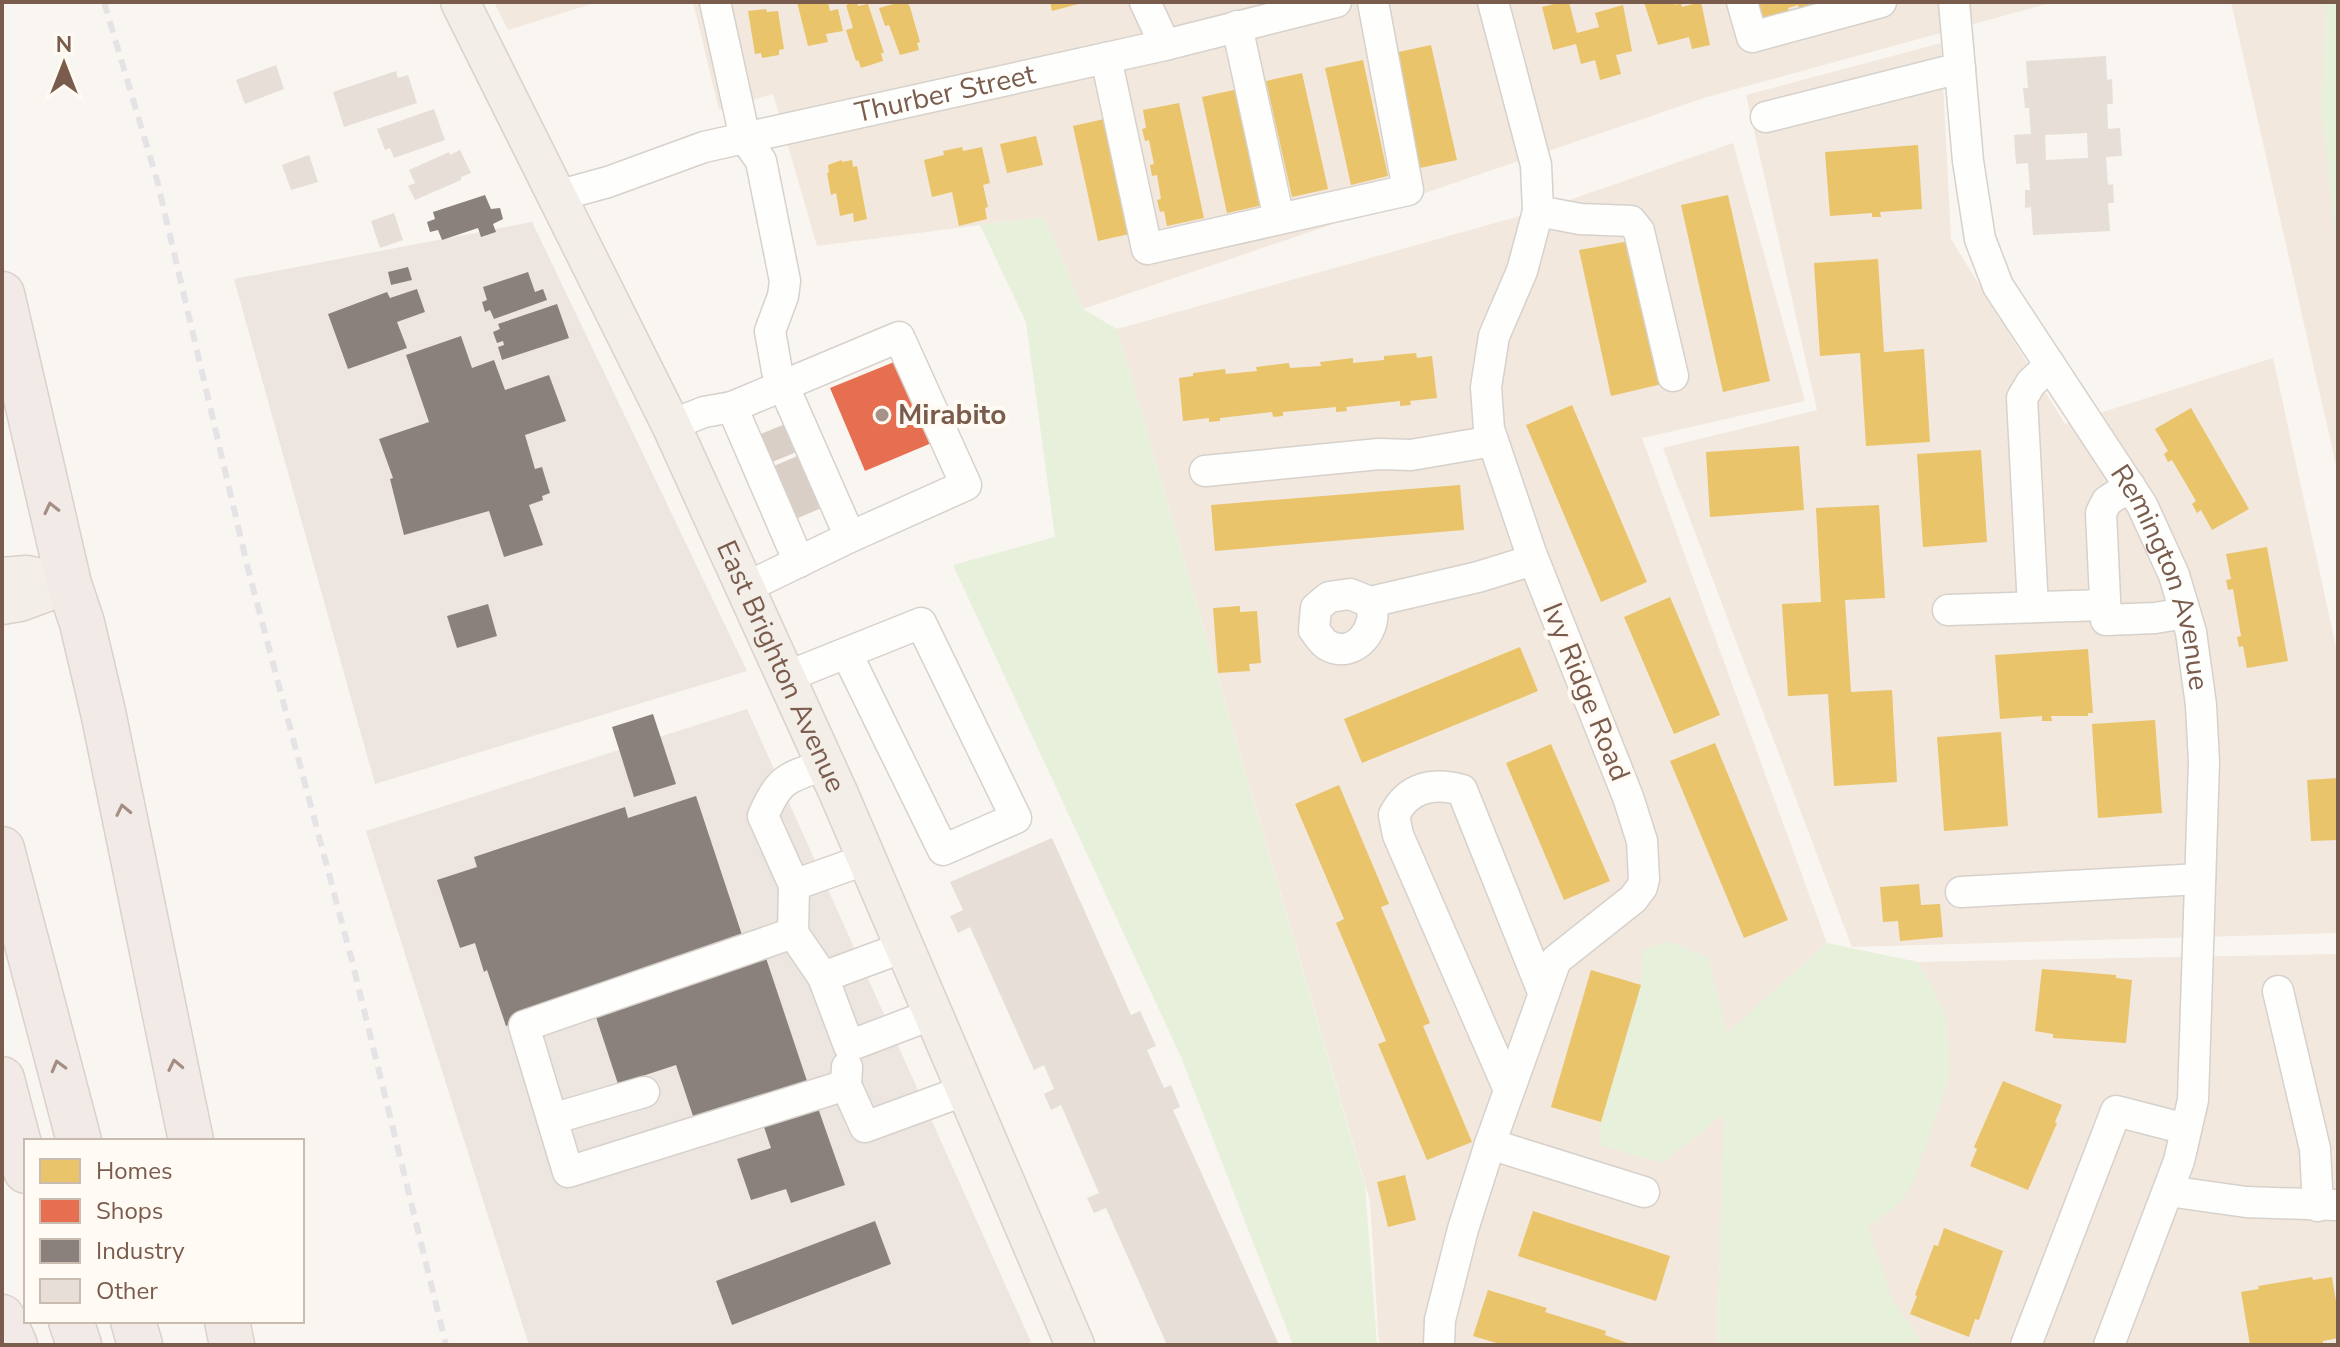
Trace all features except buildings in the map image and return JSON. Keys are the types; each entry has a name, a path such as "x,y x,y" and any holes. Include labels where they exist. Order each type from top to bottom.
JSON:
{"highway":[{"path":"2,294 69,584 82,623 103,712 191,1139"},
{"path":"2,849 78,1139"},
{"path":"2,1079 24,1163"},
{"path":"2,1317 15,1345"},
{"path":"72,1323 79,1345"},
{"path":"134,1323 140,1345"},
{"path":"227,1323 232,1345"}],"main road":[{"name":"East Brighton Avenue","path":"470,5 557,196 671,425 786,677 1075,1345"},
{"path":"2,577 27,575 69,584"},
{"path":"2,605 20,602 69,584"}],"street":[{"path":"715,2 745,138 761,161 785,281 770,331 783,386 778,443 796,487 799,562"},
{"path":"1145,2 1165,45"},
{"name":"Thurber Street","path":"557,196 608,182 704,147 1165,45 1336,2"},
{"path":"1106,58 1147,249 1408,190 1373,2"},
{"name":"Ivy Ridge Road","path":"1439,1345 1440,1320 1463,1229 1556,960 1633,899 1644,879 1642,841 1628,797 1533,560 1489,429 1486,387 1494,336 1522,271 1538,211 1536,165 1493,2"},
{"path":"1742,2 1752,37 1881,2"},
{"name":"Remington Avenue","path":"1954,2 1968,161 1980,239 1998,286 2142,505 2174,575 2191,632 2202,719 2204,762 2193,1100 2168,1191 2109,1345"},
{"path":"1237,26 1279,219"},
{"path":"1766,117 1960,68"},
{"path":"1538,211 1580,219 1631,221 1639,231 1673,376"},
{"path":"671,425 704,412 732,407 899,337 966,485 745,588"},
{"path":"2033,607 2022,398 2031,383 2050,365"},
{"path":"732,407 778,443 796,487 850,537"},
{"path":"1205,471 1379,454 1411,455 1493,441"},
{"path":"2130,486 2107,501 2101,513 2106,620 2185,613"},
{"path":"1370,602 1478,577 1533,560"},
{"path":"1948,610 2105,605"},
{"path":"786,677 921,623 1016,818 943,850 847,654"},
{"path":"825,765 789,777 773,792 763,816 794,885 793,933 823,977 849,1046 846,1085 865,1127 966,1090"},
{"path":"1509,1090 1398,835 1394,815 1402,799 1427,787 1446,785 1462,790 1543,992"},
{"path":"794,885 867,859"},
{"path":"1961,892 2200,879"},
{"path":"793,933 524,1026 568,1172 846,1085"},
{"path":"823,977 904,947"},
{"path":"2168,1191 2246,1202 2328,1205 2278,991"},
{"path":"849,1046 933,1014"},
{"path":"552,1119 644,1092"},
{"path":"2026,1345 2116,1111 2186,1129"},
{"path":"1490,1144 1644,1192"}],"shaded area":[{"path":"494,2 598,2 508,30"},
{"path":"693,2 2054,2 1707,97 1083,309 1044,217 817,246 773,94 719,110"},
{"path":"2231,2 2338,2 2338,474"},
{"path":"1941,43 1951,239 2065,424 2273,358 2338,656 2338,933 1852,947 1663,448 1817,410 1746,95"},
{"path":"1733,143 1805,401 1642,438 1827,943 1727,1034 1717,1345 1379,1345 1370,1201 1117,329 1538,211"},
{"path":"532,222 747,671 375,784 234,279"},
{"path":"747,709 1031,1342 1023,1345 529,1345 366,831"},
{"path":"2338,954 2338,1345 1778,1345 1801,1055 1918,962"}],"green space":[{"path":"2326,2 2338,2 2338,261 2321,107"},
{"path":"1044,217 1083,309 1117,329 1365,1186 1377,1345 1293,1345 1181,1057 953,565 1055,537 1026,322 980,225"},
{"path":"1667,941 1708,957 1727,1033 1827,943 1918,962 1946,1014 1950,1075 1915,1178 1901,1202 1868,1227 1893,1301 1924,1345 1717,1345 1724,1112 1661,1163 1600,1145 1601,1122 1641,985 1643,951"}],"tunnel":[{"path":"764,449 791,438"},
{"path":"777,481 805,469"},
{"path":"788,506 814,495"}],"railway":[{"path":"104,2 157,180 248,569 352,961 446,1345"}],"place":[{"name":"Mirabito","path":"882,415"}]}
